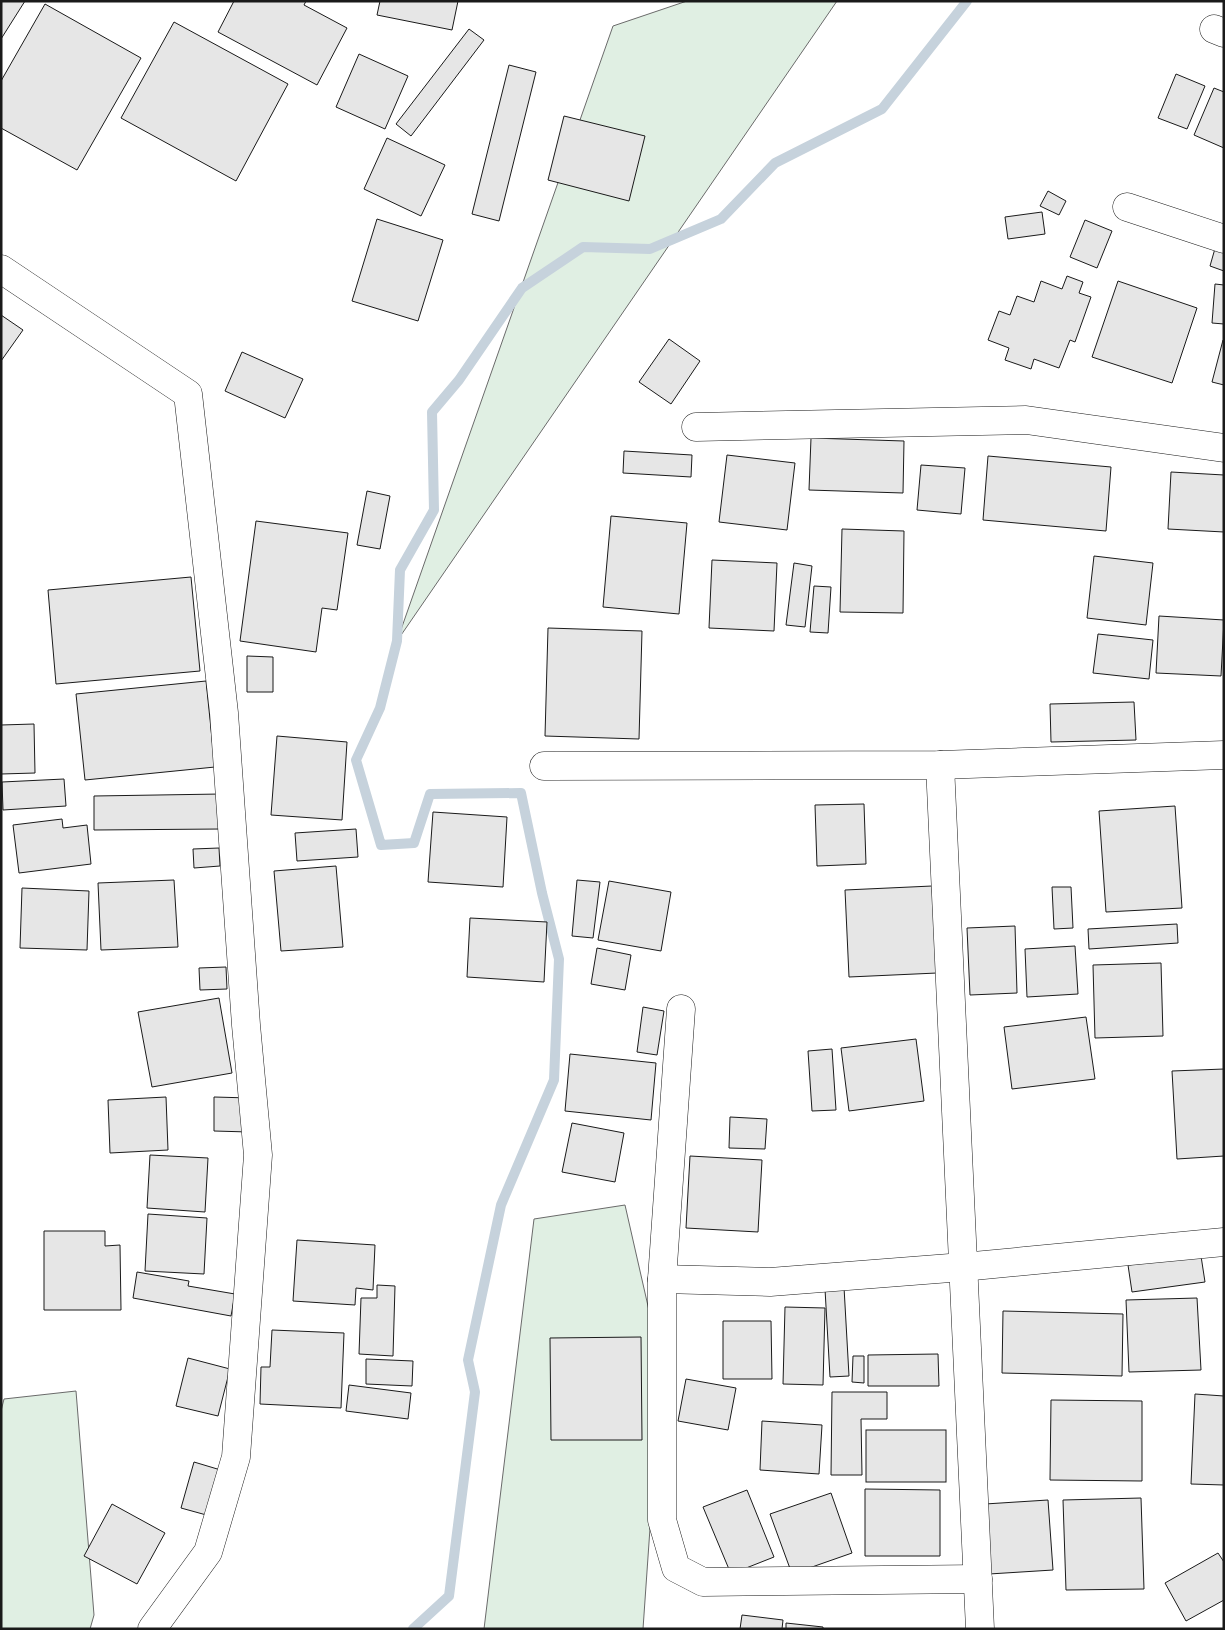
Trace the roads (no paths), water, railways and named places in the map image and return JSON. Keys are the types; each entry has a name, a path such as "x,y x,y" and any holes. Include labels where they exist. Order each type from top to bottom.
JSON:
{"street":[{"path":"1127,207 1224,238"},
{"path":"1,269 188,394 224,714 246,1025 258,1155 236,1457 208,1552 152,1629"},
{"path":"696,427 1026,420 1224,448"},
{"path":"544,766 940,765 1224,755"},
{"path":"940,765 980,1629"},
{"path":"681,1009 662,1280 662,1520 676,1568 703,1582 978,1579"},
{"path":"662,1280 770,1282 1224,1242"}],"waterway":[{"path":"413,1629 449,1596 475,1392 468,1360 501,1205 554,1080 559,959 542,893 521,793 430,794 414,843 381,845 356,760 380,708 397,641 400,570 434,510 432,412 459,380 522,288 583,247 650,249 721,219 775,163 882,109 967,1"}]}
